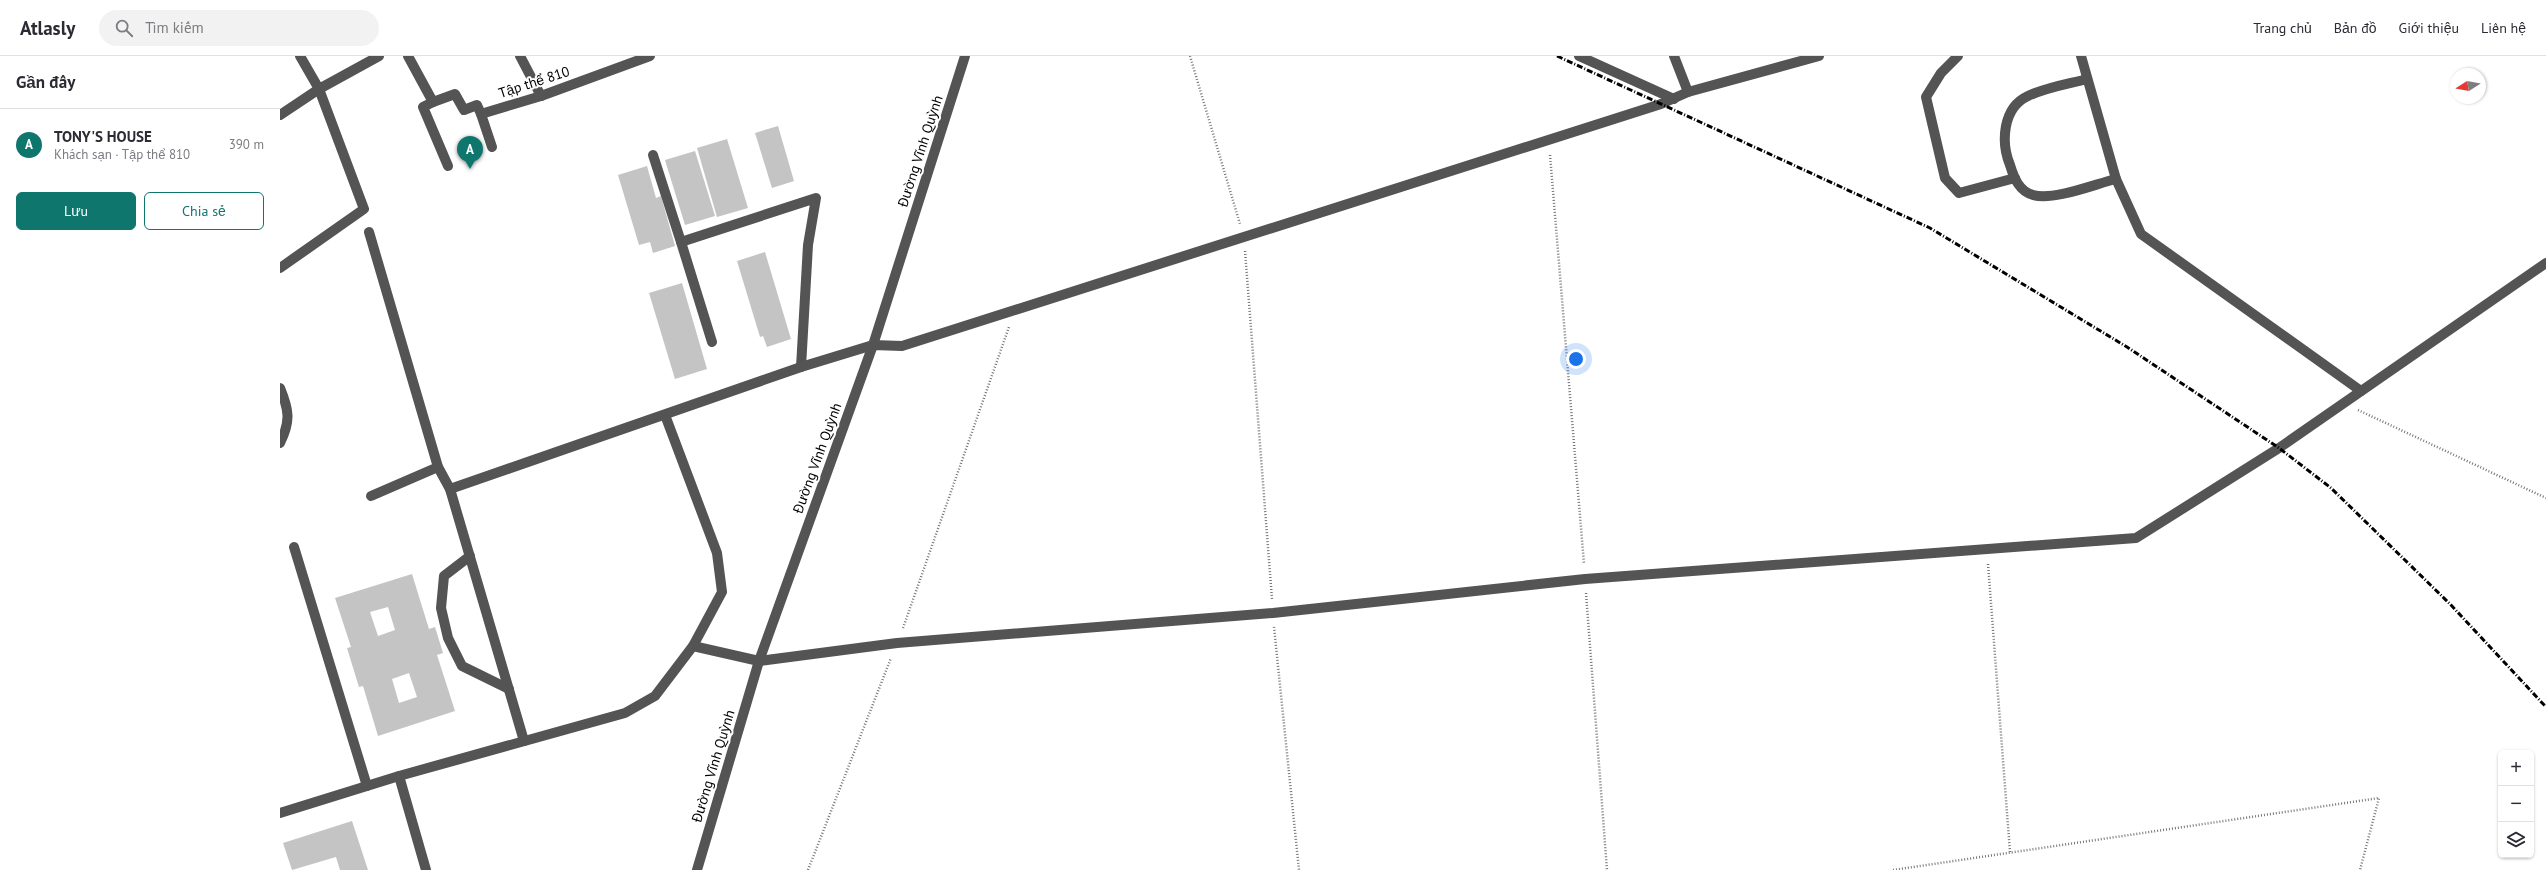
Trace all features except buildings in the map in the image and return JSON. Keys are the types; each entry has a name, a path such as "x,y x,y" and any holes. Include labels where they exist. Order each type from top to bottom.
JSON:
{"street":[{"path":"280,268 364,209 319,89 300,56"},
{"path":"408,56 433,102"},
{"path":"520,56 541,96"},
{"name":"Tập thể 810","path":"482,114 541,96 650,56"},
{"name":"Đường Vĩnh Quỳnh","path":"697,870 759,661 873,345 965,56"},
{"path":"1579,56 1674,99"},
{"path":"1674,56 1688,92"},
{"path":"450,489 801,367 873,345 902,346 1674,99 1688,92 1819,56"},
{"path":"1958,56 1941,73 1926,97 1945,178 1960,193 2015,178"},
{"path":"2080,56 2116,179 2141,234 2362,391"},
{"path":"280,115 319,89 375,57"},
{"path":"2087,79 2027,96 2017,105 2006,125 2003,138 2015,178 2023,190 2034,195 2051,196 2116,179"},
{"path":"448,166 423,107 433,102 455,94 464,110 477,105 482,114 492,147"},
{"path":"653,155 712,342"},
{"path":"681,242 816,198 808,245 801,367"},
{"path":"369,232 438,467 450,489 524,741"},
{"path":"693,646 759,661 897,643 1273,613 1585,579 2136,538 2279,448 2546,263"},
{"path":"280,388 288,408 285,432 280,443"},
{"path":"280,813 399,776 625,713 655,696 693,646 722,592 717,553 665,415"},
{"path":"371,496 438,467"},
{"path":"294,547 367,786"},
{"path":"470,556 444,576 441,608 448,638 462,666 509,689"},
{"path":"399,776 426,870"}],"path":[{"path":"1190,56 1244,237 1273,613 1299,870"},
{"path":"1549,138 1607,870"},
{"path":"808,870 897,643 1016,309"},
{"path":"2343,404 2546,498"},
{"path":"1987,549 1988,592 2010,852"},
{"path":"1893,870 2379,798 2360,870"}],"railway":[{"path":"1557,56 1930,228 2127,347 2279,448 2331,488 2450,604 2546,707"}],"place":[{"name":"TONY'S HOUSE","path":"470,169"}]}
